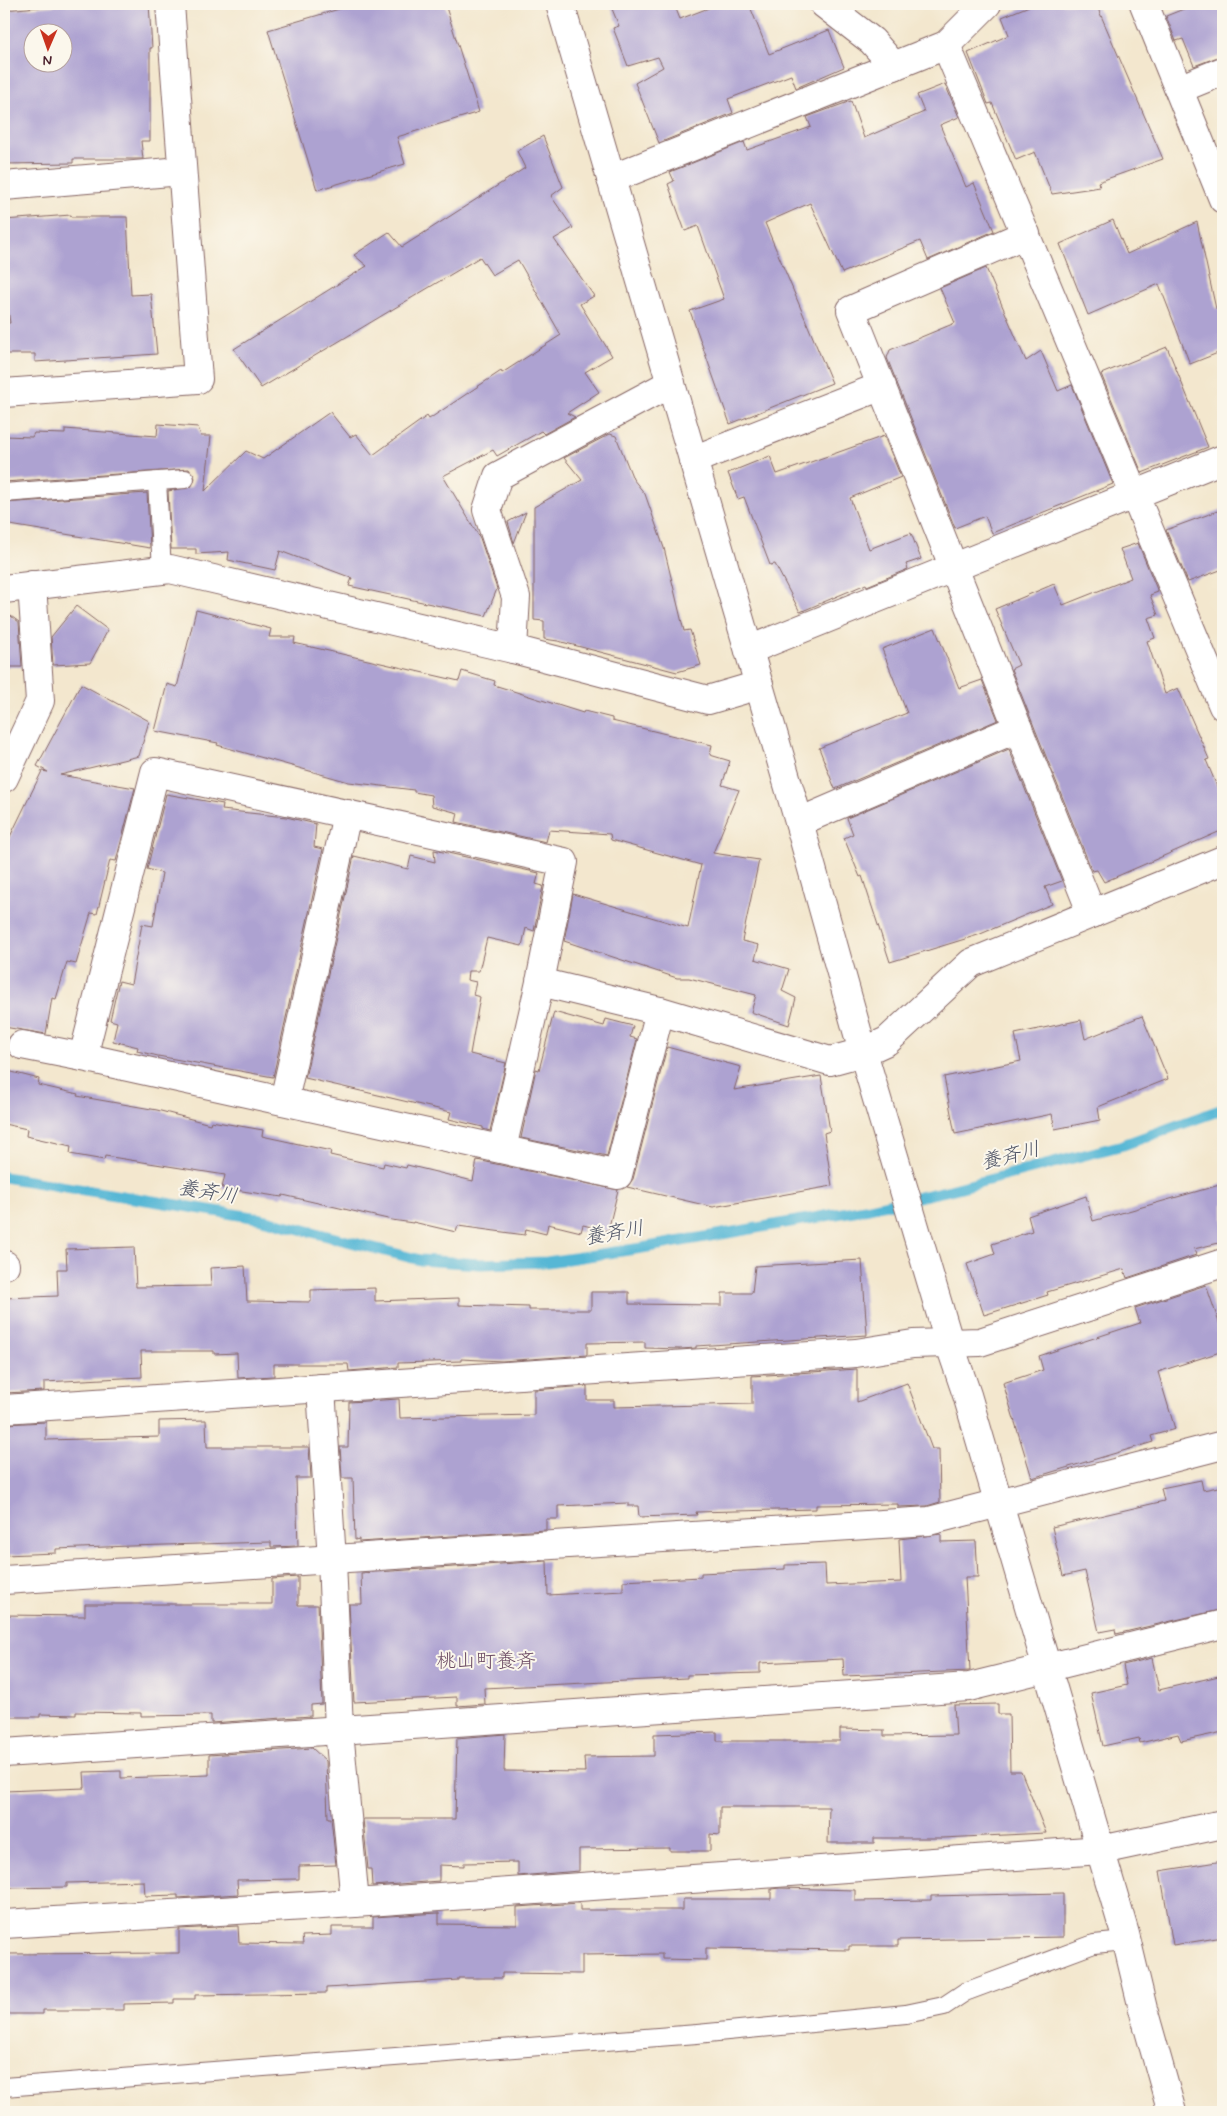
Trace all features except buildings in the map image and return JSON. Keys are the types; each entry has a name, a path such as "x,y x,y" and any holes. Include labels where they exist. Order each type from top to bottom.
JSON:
{"street":[{"path":"4,393 198,379 170,4"},
{"path":"560,4 799,822 863,1052 950,1345 967,1395 1101,1850 1172,2112"},
{"path":"824,4 872,41 894,66"},
{"path":"611,179 946,44 987,4"},
{"path":"1144,4 1223,199"},
{"path":"946,44 1223,706"},
{"path":"1179,89 1223,71"},
{"path":"4,186 182,172"},
{"path":"1026,234 851,310 1092,914"},
{"path":"513,649 516,597 487,510 498,476 671,383"},
{"path":"693,460 882,386"},
{"path":"749,650 953,566 1223,459"},
{"path":"4,589 162,570 180,571 513,649 708,700 759,685"},
{"path":"4,778 40,701 32,586"},
{"path":"799,822 1018,728"},
{"path":"84,1057 156,772 564,862 540,982 502,1150"},
{"path":"284,1102 347,814"},
{"path":"540,982 660,1011 830,1061 863,1052 887,1041 971,963 1223,860"},
{"path":"22,1045 618,1175 660,1011"},
{"path":"4,1409 856,1353 913,1344 950,1345 980,1342 1223,1263"},
{"path":"321,1388 332,1560 339,1730 355,1903"},
{"path":"4,1580 928,1521 1223,1445"},
{"path":"4,1753 969,1687 1223,1624"},
{"path":"4,1924 355,1903 1101,1850 1223,1824"}],"lane":[{"path":"4,492 184,479"},
{"path":"157,481 162,570"},
{"path":"4,2087 697,2034 906,2014 944,2006 965,1992 1094,1944 1126,1940"}],"waterway":[{"name":"養斉川","path":"4,1177 258,1218 420,1260 480,1264 547,1262 642,1248 865,1209 950,1190 1123,1145 1223,1109"}],"district":[{"name":"桃山町養斉","path":"486,1660"}]}
